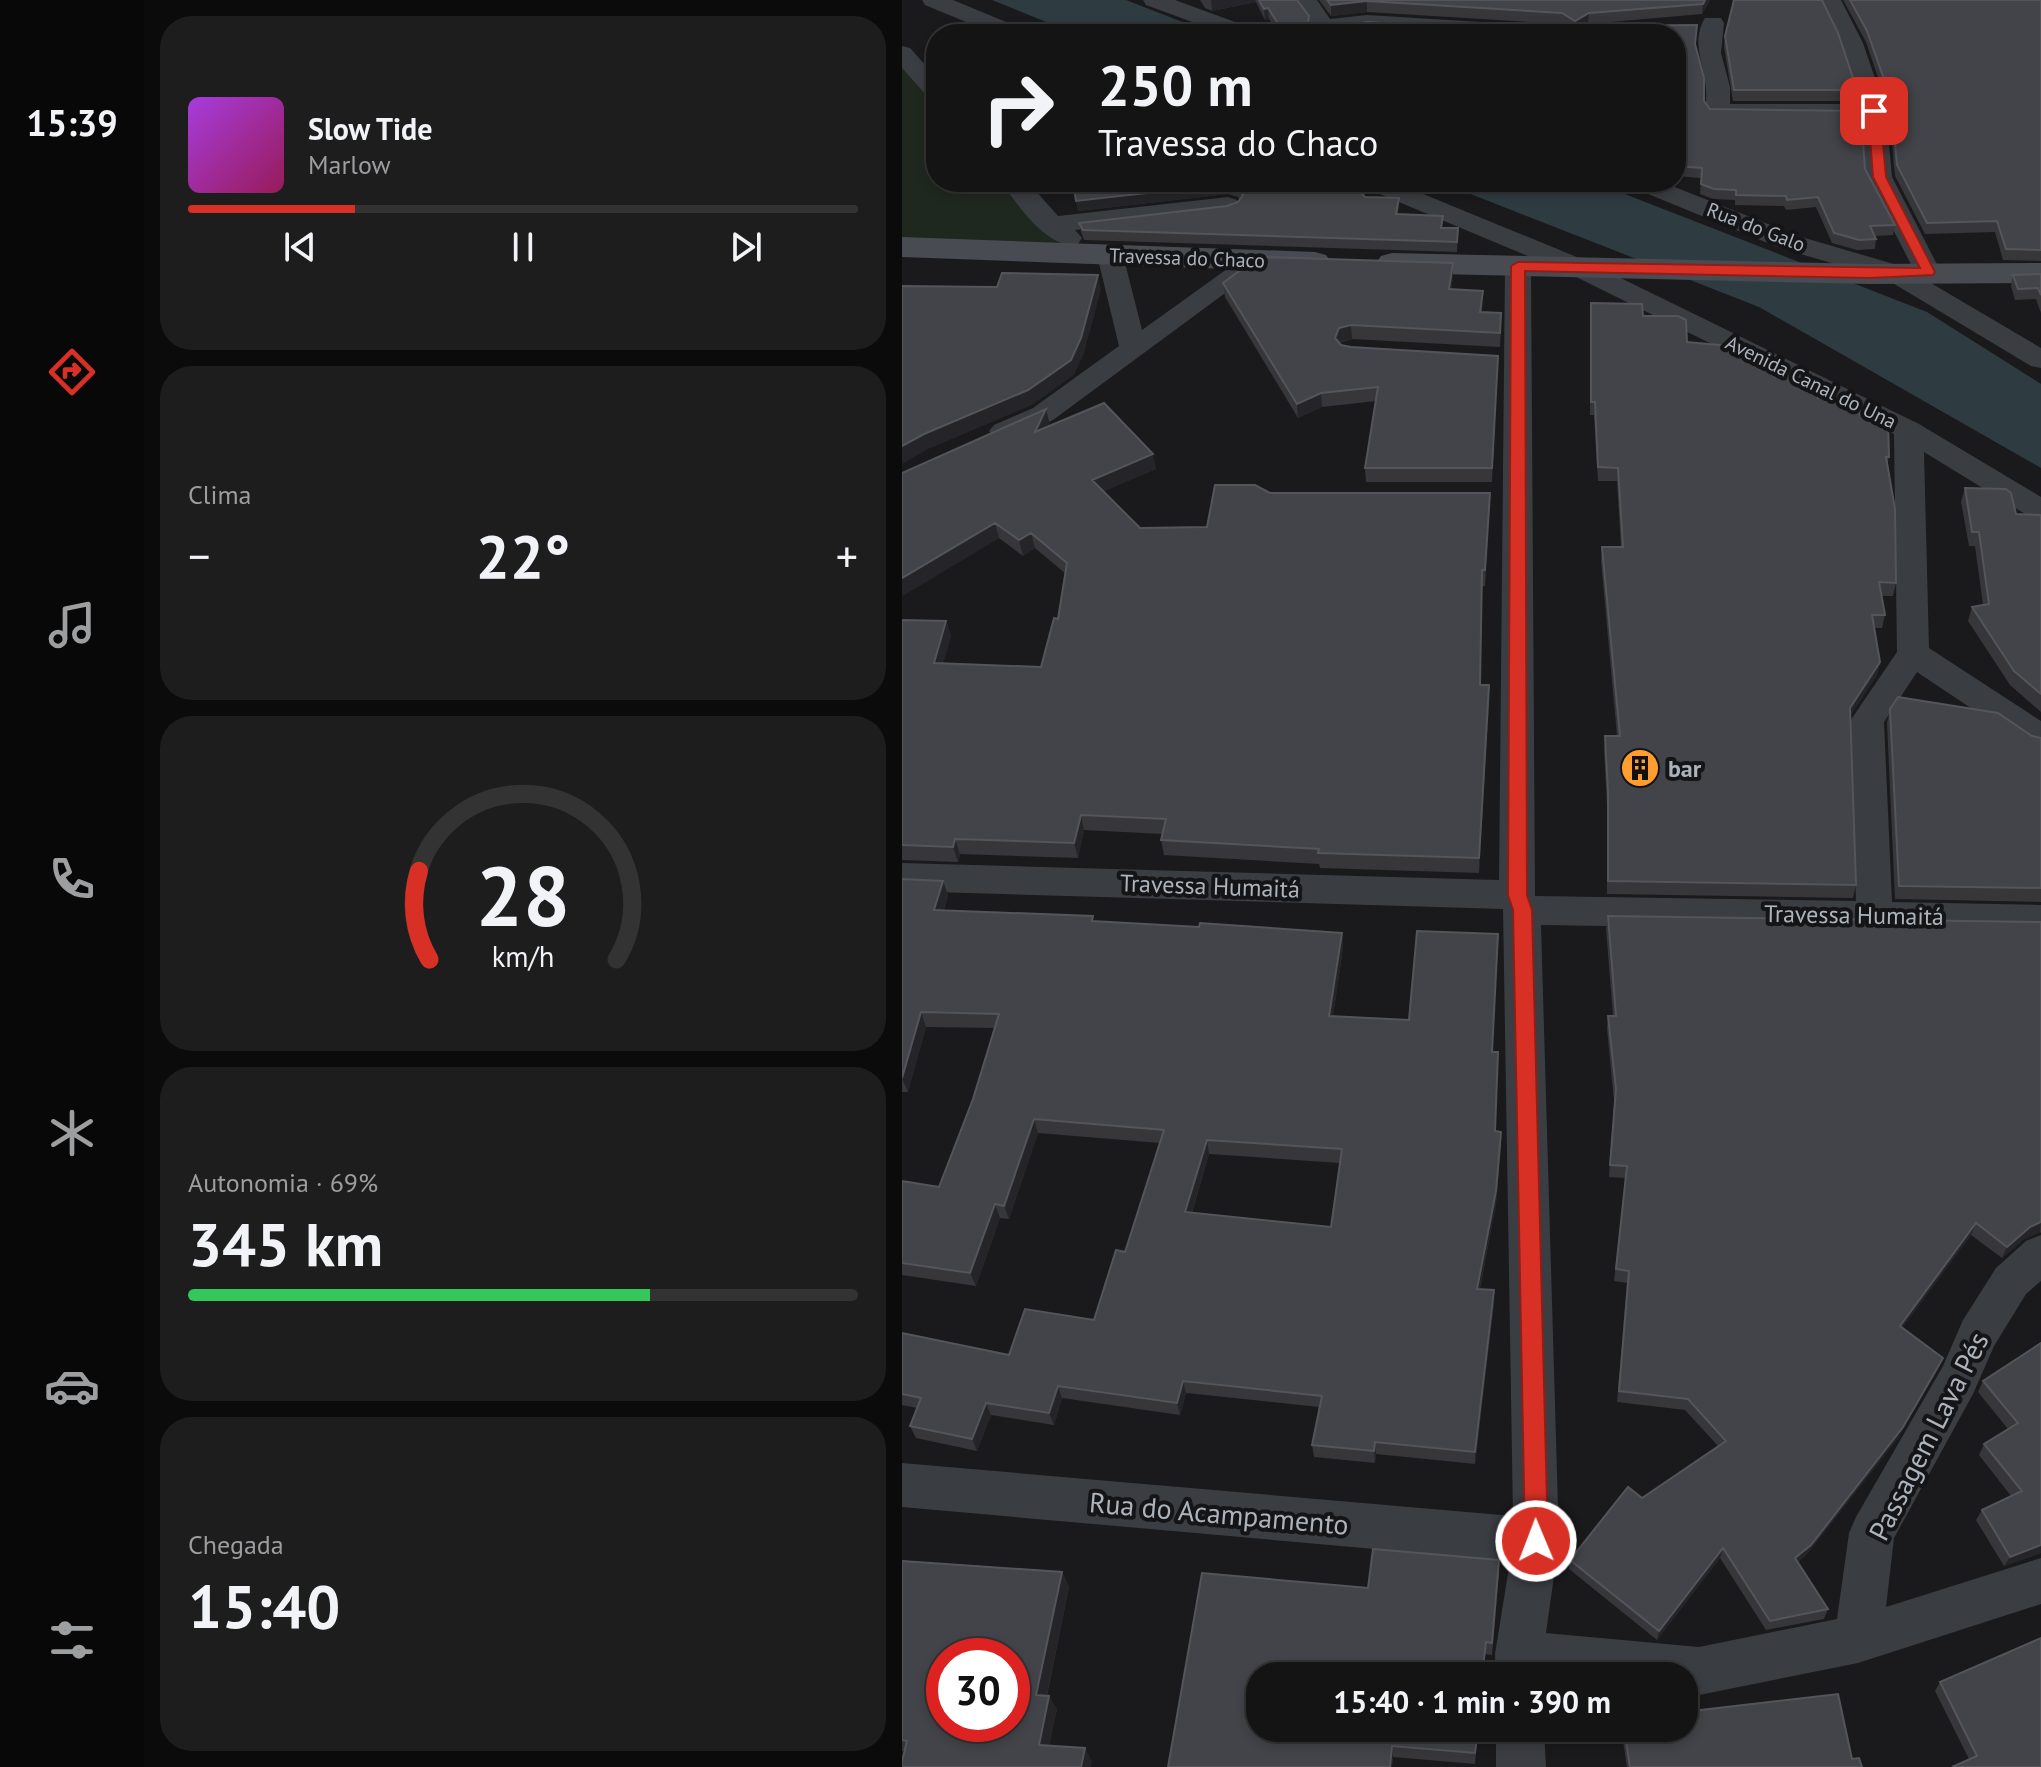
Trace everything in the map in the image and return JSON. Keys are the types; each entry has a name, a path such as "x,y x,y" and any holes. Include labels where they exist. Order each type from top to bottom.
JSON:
{"street":[{"path":"933,0 991,24"},
{"path":"1154,0 1219,24"},
{"path":"1305,0 1320,24"},
{"path":"1858,0 1831,1 1851,43 1874,111 1879,177 1928,272"},
{"path":"1503,3 1504,24"},
{"path":"1718,11 1709,53 1718,87 1718,111 1874,111"},
{"path":"1687,25 1718,11"},
{"path":"1356,24 1397,24"},
{"path":"902,53 926,81"},
{"path":"1023,192 1051,225 1098,254 1133,348"},
{"path":"1396,192 1575,266"},
{"name":"Rua do Galo","path":"1665,192 1789,242 1883,273 2041,360"},
{"path":"1051,225 1228,205"},
{"name":"Travessa do Chaco","path":"902,247 1616,269 2041,273"},
{"path":"978,442 1043,414 1257,260"},
{"path":"1518,266 1503,358 1502,495 1520,903 1536,1541 1520,1662"},
{"name":"Avenida Canal do Una","path":"1575,266 1909,430 2041,510"},
{"path":"1875,915 1867,721 1913,653 1909,430"},
{"path":"1913,653 2041,738"},
{"name":"Travessa Humaitá","path":"902,877 1520,903 2041,919"},
{"name":"Passagem Lava Pés","path":"1858,1639 1872,1533 1958,1380 1978,1334 2011,1281 2041,1254"},
{"name":"Rua do Acampamento","path":"902,1485 1536,1541"},
{"path":"1698,1671 1858,1639 2041,1581"},
{"path":"1520,1742 1521,1767"}],"shaded area":[{"path":"992,0 1126,0 1187,24 1051,24"},
{"path":"902,64 926,84 926,192 1023,192 1070,246 902,252"},
{"path":"1466,192 1620,192 1927,312 2041,384 2041,468 1759,307"}],"building":[{"path":"1259,0 1297,0 1309,16 1308,23 1278,24 1268,8 1264,9"},
{"path":"1327,0 1705,0 1703,4 1589,13 1575,21 1562,13 1367,1 1331,5"},
{"path":"1734,0 1822,0 1838,33 1857,90 1734,90 1725,36"},
{"path":"1850,0 2041,0 2041,250 2006,249 1997,221 1927,223 1897,165 1891,99 1867,31"},
{"path":"1367,22 1400,24 1355,24"},
{"path":"1686,25 1697,25 1695,44 1704,78 1704,101 1710,109 1861,111 1865,169 1895,225 1870,226 1876,239 1859,240 1834,233 1818,197 1787,200 1786,196 1736,195 1736,190 1714,189 1701,184 1702,168 1686,167"},
{"path":"1075,192 1156,192 1076,201"},
{"path":"1240,192 1361,192 1365,197 1399,198 1396,214 1443,216 1441,228 1458,228 1457,242 1083,230 1079,223 1227,206 1238,202 1243,195"},
{"path":"1258,257 1453,263 1449,289 1483,291 1480,312 1501,313 1500,333 1351,325 1339,328 1335,338 1341,345 1351,347 1498,356 1492,468 1365,468 1378,387 1321,393 1297,404 1223,283"},
{"path":"1002,273 1098,275 1081,338 1071,360 1028,390 902,446 902,286 997,287"},
{"path":"2041,274 2041,295 2038,288 2018,289 2013,275"},
{"path":"1591,303 1642,304 1643,316 1678,316 1686,320 1687,342 1740,347 1770,367 1796,375 1795,384 1819,386 1818,398 1849,400 1860,406 1860,415 1888,420 1889,457 1886,457 1895,509 1896,583 1879,582 1885,615 1872,615 1880,662 1850,708 1856,885 1608,881 1605,736 1620,736 1602,547 1623,547 1618,468 1598,467 1595,402 1591,402"},
{"path":"1104,403 1153,454 1092,480 1140,528 1207,527 1215,485 1255,485 1270,493 1490,493 1485,570 1482,570 1480,685 1489,685 1479,858 1318,853 1319,849 1161,840 1166,819 1081,815 1074,843 955,839 953,847 902,845 902,620 946,621 934,663 1041,667 1054,618 1058,619 1067,563 1031,533 1019,540 995,523 902,578 902,473 1046,409 1035,432"},
{"path":"1965,488 2006,489 2011,493 2016,514 2041,515 2041,694 2014,671 1972,607 1989,604 1979,532 1972,532"},
{"path":"1898,697 1998,713 2032,736 2041,738 2041,888 1899,886 1890,709"},
{"path":"902,879 943,881 934,910 1093,916 1092,921 1199,927 1200,923 1342,933 1329,1016 1409,1020 1417,931 1498,934 1492,1052 1498,1052 1495,1131 1501,1132 1496,1191 1477,1289 1494,1290 1475,1452 1375,1442 1374,1451 1312,1445 1322,1396 1183,1381 1177,1403 1058,1386 1049,1413 986,1403 972,1439 910,1426 921,1398 902,1394 902,1333 1009,1355 1025,1309 1094,1320 1116,1250 1125,1252 1164,1130 1034,1119 1004,1206 995,1204 970,1273 902,1263 902,1181 939,1187 973,1099 999,1014 921,1012 902,1078","holes":["1207,1140 1342,1149 1331,1227 1185,1212"]},
{"path":"1608,916 2041,922 2041,1222 2030,1227 2007,1247 1976,1223 1900,1326 1943,1358 1903,1427 1811,1545 1795,1558 1828,1609 1770,1621 1723,1548 1659,1631 1570,1560 1628,1487 1642,1498 1726,1441 1688,1399 1619,1391 1629,1271 1616,1269 1627,1166 1610,1165 1616,1089 1608,1016 1616,1016"},
{"path":"2041,1343 2041,1545 2010,1557 1982,1510 2022,1491 1984,1444 2018,1423 1983,1381"},
{"path":"1373,1549 1499,1560 1492,1643 1486,1642 1484,1662 1246,1662 1246,1742 1476,1742 1475,1753 1392,1746 1390,1767 1168,1767 1202,1573 1368,1588"},
{"path":"902,1561 1062,1572 1036,1695 1049,1696 1039,1745 1085,1748 1081,1767 902,1767 907,1741 902,1740"},
{"path":"2041,1638 2041,1767 1952,1767 1977,1756 1940,1682"},
{"path":"1838,1694 1852,1759 1859,1758 1862,1767 1630,1767 1626,1742 1698,1742 1698,1710"}],"place":[{"name":"bar","path":"1640,768"}],"route":[{"path":"1536,1541 1522,910 1517,895 1518,266 1870,274 1928,272 1879,177 1874,111"}]}
